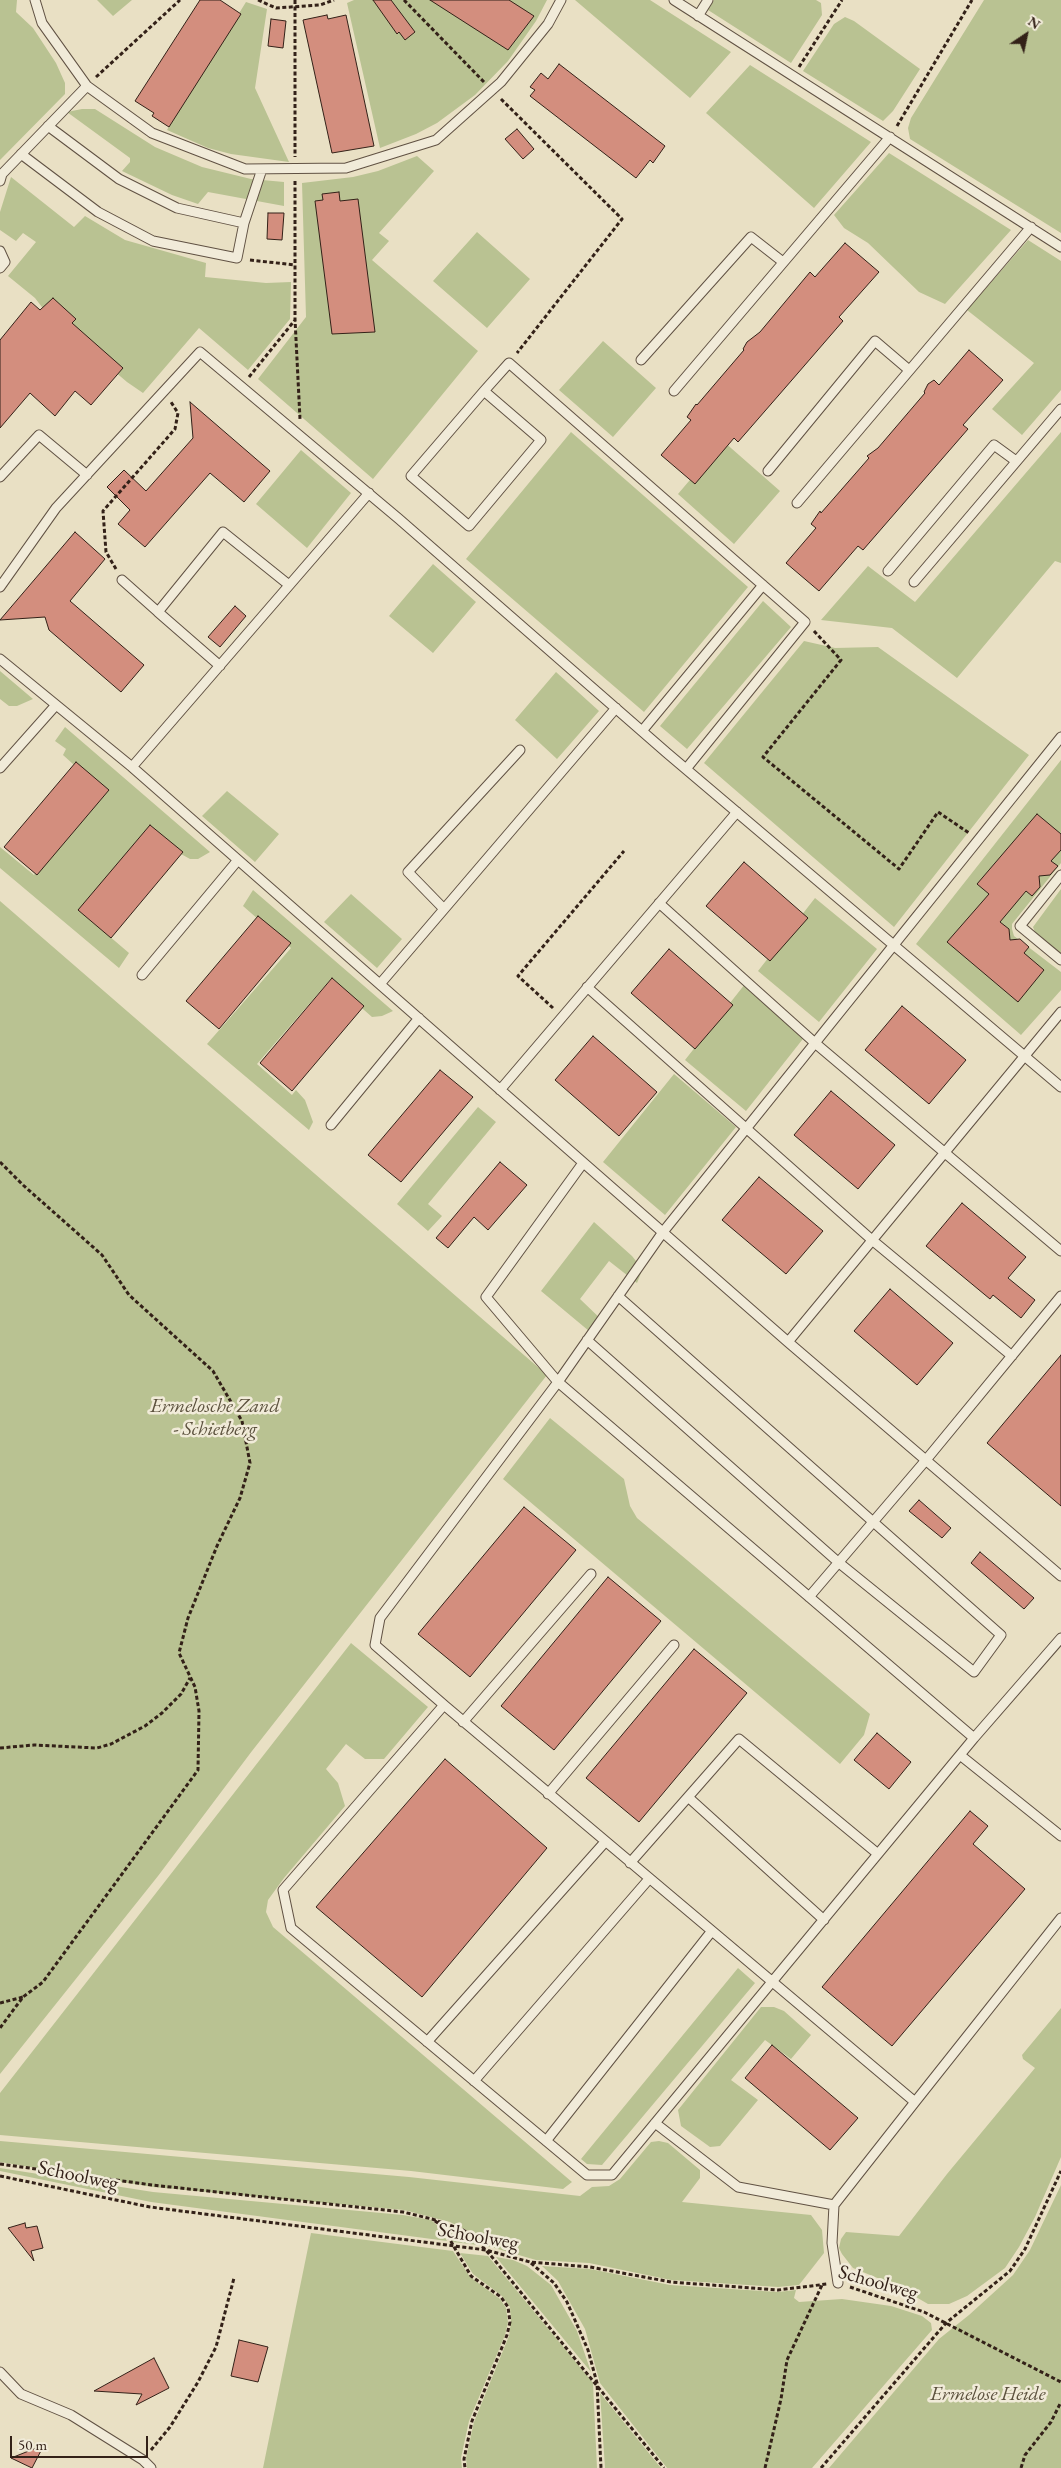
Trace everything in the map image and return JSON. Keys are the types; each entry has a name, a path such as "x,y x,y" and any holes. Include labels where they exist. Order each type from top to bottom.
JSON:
{"lane":[{"path":"35,0 42,23 86,86 152,133 245,169 346,168 436,140 492,90 548,24 561,0"},
{"path":"674,0 1061,247"},
{"path":"698,16 708,0"},
{"path":"0,182 2,174 86,86"},
{"path":"48,126 119,179 160,200 177,208 244,223"},
{"path":"674,391 890,137"},
{"path":"21,154 98,212 153,242 237,258 244,223 262,169"},
{"path":"797,503 1030,227"},
{"path":"641,360 751,237 783,262"},
{"path":"0,251 5,262 0,268"},
{"path":"768,471 875,341 910,370"},
{"path":"0,587 56,508 200,352 369,493 686,769 1061,1087"},
{"path":"484,391 541,440 469,526 411,476 484,391 509,363 804,622 686,769"},
{"path":"914,582 1061,409"},
{"path":"0,477 39,436 87,475"},
{"path":"888,571 994,445 1016,461"},
{"path":"132,767 369,493"},
{"path":"158,612 223,532 289,585"},
{"path":"122,580 220,666"},
{"path":"642,731 763,585"},
{"path":"0,659 132,767 788,1342 1060,1574"},
{"path":"0,768 56,705"},
{"path":"380,984 616,708"},
{"path":"915,2102 548,1794 375,1644 380,1618 558,1382 663,1232 1061,736"},
{"path":"444,908 408,872 520,750"},
{"path":"500,1090 737,812"},
{"path":"142,975 238,860"},
{"path":"1061,875 1020,926 1061,960"},
{"path":"659,903 815,1044 1061,1251"},
{"path":"587,987 872,1240 1012,1356"},
{"path":"788,1342 1061,1012"},
{"path":"331,1125 419,1018"},
{"path":"584,1163 486,1298 558,1382 974,1738"},
{"path":"587,1340 838,1562 974,1672 1001,1636 618,1296"},
{"path":"809,1596 926,1460 1061,1296"},
{"path":"464,1722 591,1574"},
{"path":"444,1705 283,1890 291,1928 587,2175 612,2175 974,1738 1061,1638"},
{"path":"548,1794 674,1646"},
{"path":"630,1863 739,1739 878,1854"},
{"path":"960,1755 1061,1836"},
{"path":"688,1797 824,1920"},
{"path":"427,2042 605,1842"},
{"path":"474,2082 649,1879"},
{"path":"838,2283 832,2243 834,2205 1061,1918"},
{"path":"546,2141 711,1932"},
{"path":"655,2123 738,2187 834,2205"},
{"path":"0,2372 21,2394 71,2415 143,2460 151,2468"}],"path":[{"path":"86,86 180,0"},
{"path":"258,0 276,8 320,5 334,0"},
{"path":"295,0 295,319 300,435"},
{"path":"404,0 622,220 509,363"},
{"path":"794,76 842,0"},
{"path":"890,137 972,0"},
{"path":"237,258 295,265"},
{"path":"242,386 295,319"},
{"path":"122,580 106,552 104,511 175,429 178,413 164,391"},
{"path":"804,622 841,660 763,757 899,869 938,812 979,840"},
{"path":"562,1016 518,976 624,851"},
{"path":"0,1162 23,1186 102,1255 129,1295 213,1371 242,1422 250,1463 240,1498 217,1546 188,1618 179,1653 195,1687 199,1711 198,1770 43,1982 23,1997 0,2028"},
{"path":"0,1748 34,1745 97,1748 111,1744 145,1726 162,1713 181,1694 191,1677"},
{"path":"0,2003 23,1997"},
{"path":"0,2164 152,2185 403,2212 432,2219 463,2230 474,2236 486,2250 664,2468"},
{"path":"821,2468 946,2324 1010,2271 1028,2241 1061,2170"},
{"name":"Schoolweg","path":"0,2176 150,2207 486,2250 530,2262 590,2266 671,2282 778,2290 838,2283 924,2312 1061,2382"},
{"path":"432,2219 442,2226 471,2276 508,2307 510,2322 507,2335 472,2421 464,2459 465,2468"},
{"path":"530,2262 554,2283 567,2302 588,2350 596,2384 601,2468"},
{"path":"143,2460 170,2427 198,2382 216,2346 234,2278"},
{"path":"765,2468 781,2399 787,2360 822,2285"},
{"path":"1021,2468 1025,2455 1051,2422 1061,2402"}],"green space":[{"path":"0,0 17,0 16,12 33,28 56,63 65,83 65,94 0,160"},
{"path":"97,0 132,0 113,16"},
{"path":"354,0 547,0 536,21 508,61 475,95 437,123 416,134 380,148 347,3"},
{"path":"575,0 650,0 731,52 690,98"},
{"path":"714,0 816,0 821,3 822,15 791,63 708,10"},
{"path":"984,0 1061,0 1061,233 910,139 908,128 911,118"},
{"path":"246,2 267,9 255,88 289,162 231,154 208,148 167,130"},
{"path":"845,17 854,21 920,69 893,111 883,121 803,71 834,24"},
{"path":"750,65 871,142 814,208 706,113"},
{"path":"95,109 155,147 202,167 251,179 284,182 284,206 208,192 198,204 172,195 122,171 130,162 130,158 67,112"},
{"path":"889,153 1011,230 945,304 919,292 868,243 844,228 834,215"},
{"path":"417,156 434,171 379,233 389,241 372,260 478,351 373,479 258,379 306,317 302,183 353,177 378,171"},
{"path":"11,177 74,227 85,216 125,240 206,263 205,277 266,283 291,282 290,319 248,370 199,328 143,393 127,382 48,315 35,298 8,276 36,242 23,233 16,241 0,230 0,212"},
{"path":"477,232 530,279 487,328 433,281"},
{"path":"1028,240 1061,261 1061,390 1022,435 992,409 1034,363 967,310"},
{"path":"603,341 656,388 613,437 559,390"},
{"path":"571,432 748,587 644,712 466,559"},
{"path":"1061,432 1061,563 1055,561 957,678 892,628 821,620 868,566 915,602"},
{"path":"723,441 780,491 734,544 678,494"},
{"path":"301,450 351,493 307,548 256,504"},
{"path":"433,564 476,602 433,653 389,616"},
{"path":"763,601 791,627 687,749 660,726"},
{"path":"804,641 835,648 878,647 1029,755 894,927 704,763"},
{"path":"0,671 33,699 17,706 9,706 0,699"},
{"path":"556,672 599,711 557,759 515,720"},
{"path":"65,727 210,852 198,859 190,859 181,854 81,912 129,953 119,968 0,868 0,847 34,875 104,792 63,755 66,749 55,741"},
{"path":"1061,760 1061,863 1012,924 1012,929 1014,936 1061,972 1061,990 1021,1035 916,944"},
{"path":"227,791 279,834 255,862 202,816"},
{"path":"1061,889 1061,954 1035,932 1033,927"},
{"path":"253,890 393,1011 382,1016 372,1017 330,980 257,1064 292,1095 296,1090 305,1100 313,1122 309,1130 207,1044 291,948 243,906"},
{"path":"351,894 402,939 377,968 324,922"},
{"path":"815,898 877,949 819,1022 758,971"},
{"name":"Ermelosche Zand - Schietberg","path":"0,901 547,1375 252,1751 158,1876 0,2074"},
{"path":"745,984 806,1035 746,1111 685,1060"},
{"path":"674,1074 736,1127 665,1215 603,1162"},
{"path":"478,1107 496,1122 428,1204 442,1216 428,1231 397,1204"},
{"path":"594,1222 632,1256 640,1266 641,1273 637,1283 609,1261 580,1299 605,1323 595,1336 541,1291"},
{"path":"550,1418 624,1479 630,1506 637,1518 870,1714 864,1735 840,1764 503,1479"},
{"path":"351,1643 428,1707 384,1759 365,1759 346,1744 326,1769 338,1783 345,1806 284,1878 268,1900 266,1912 273,1927 572,2182 563,2189 411,2171 0,2135 0,2093"},
{"path":"738,1968 755,1983 602,2165 587,2164 581,2159"},
{"path":"761,2007 774,2007 784,2011 811,2035 791,2059 765,2040 731,2080 758,2100 720,2146 710,2147 681,2126 678,2110"},
{"path":"1061,2008 1061,2157 1035,2217 1005,2268 967,2296 949,2304 928,2304 897,2286 853,2268 839,2248 841,2239 846,2232 899,2236 947,2174 1035,2068 1023,2059 1022,2055"},
{"path":"0,2141 409,2177 580,2196 592,2187 609,2186 620,2179 651,2142 659,2141 668,2143 700,2170 700,2178 682,2202 811,2215 822,2230 824,2253 799,2285 778,2287 671,2280 589,2263 536,2260 484,2245 476,2235 450,2222 404,2210 153,2187 0,2162"},
{"path":"0,2168 153,2192 403,2215 431,2220 439,2227 447,2241 151,2202 0,2171"},
{"name":"Ermelose Heide","path":"1061,2185 1061,2468 829,2468 939,2339 1013,2275 1030,2250"},
{"path":"441,2224 462,2232 478,2245 453,2242"},
{"path":"311,2233 453,2251 470,2277 500,2299 506,2308 508,2322 505,2335 469,2421 461,2458 462,2468 263,2468"},
{"path":"460,2253 488,2256 593,2383 597,2468 467,2468 466,2458 474,2422 509,2336 511,2322 510,2307 502,2296 473,2274"},
{"path":"496,2257 513,2260 527,2266 551,2285 577,2331 591,2372"},
{"path":"542,2266 590,2269 670,2285 778,2292 796,2290 794,2298 799,2302 842,2299 891,2306 922,2316 931,2323 932,2330 812,2468 667,2468 600,2383 585,2329 558,2281"},
{"path":"600,2393 661,2468 605,2468"}],"building":[{"path":"200,0 220,0 241,14 169,127 152,116 154,113 135,101"},
{"path":"373,0 391,0 415,32 405,40 399,32 397,34"},
{"path":"430,0 509,0 534,16 508,50"},
{"path":"327,15 328,19 346,15 374,146 332,153 303,20"},
{"path":"271,19 286,21 283,48 268,46"},
{"path":"559,64 665,146 653,163 650,160 636,178 530,96 535,90 530,87 541,73 548,79"},
{"path":"517,129 534,149 523,159 505,139"},
{"path":"339,192 340,201 358,199 375,332 332,334 315,201 323,200 322,194"},
{"path":"268,213 284,213 282,240 267,239"},
{"path":"845,243 879,272 839,317 843,321 785,388 738,442 734,438 695,484 661,455 691,420 687,417 696,404 744,350 747,342 760,332 810,272 815,277"},
{"path":"53,298 76,319 72,323 123,368 91,405 75,391 55,416 30,393 0,428 0,340 31,302 40,310"},
{"path":"969,350 1003,380 963,425 968,429 863,550 858,546 819,591 786,563 816,528 811,524 820,511 821,513 869,458 867,456 878,448 925,393 928,384 934,380 939,385"},
{"path":"190,402 270,471 244,502 210,473 145,547 118,524 130,510 107,487 124,470 146,491 193,438"},
{"path":"75,532 105,559 70,601 144,665 121,692 49,630 45,617 0,620"},
{"path":"235,606 246,616 220,647 208,637"},
{"path":"76,762 109,790 37,875 4,847"},
{"path":"1037,814 1061,834 1061,850 1051,861 1058,866 1050,875 1039,876 1040,887 1032,896 1026,891 1000,922 1009,929 1010,940 1020,939 1029,947 1024,953 1044,970 1018,1002 947,942 989,894 977,884"},
{"path":"150,825 183,852 111,938 78,910"},
{"path":"744,862 808,918 770,961 706,906"},
{"path":"258,916 291,943 219,1029 186,1001"},
{"path":"669,949 733,1005 695,1049 631,993"},
{"path":"332,978 364,1006 292,1091 260,1063"},
{"path":"902,1006 966,1060 929,1104 865,1050"},
{"path":"593,1036 657,1092 619,1136 555,1080"},
{"path":"440,1070 473,1097 401,1182 368,1155"},
{"path":"831,1091 895,1145 858,1189 794,1135"},
{"path":"500,1162 527,1185 488,1230 474,1217 448,1248 436,1238"},
{"path":"759,1177 823,1231 786,1274 722,1220"},
{"path":"962,1203 1026,1257 1008,1278 1035,1300 1021,1318 993,1295 990,1299 926,1246"},
{"path":"890,1289 953,1343 917,1385 854,1331"},
{"path":"1061,1355 1061,1506 987,1443"},
{"path":"919,1500 951,1528 942,1538 909,1511"},
{"path":"524,1507 576,1550 470,1677 418,1634"},
{"path":"980,1552 1034,1598 1024,1609 971,1563"},
{"path":"608,1577 661,1621 554,1750 501,1706"},
{"path":"694,1649 747,1693 639,1822 586,1778"},
{"path":"877,1733 911,1762 889,1789 854,1760"},
{"path":"445,1759 547,1848 422,1997 316,1907"},
{"path":"970,1811 988,1826 973,1844 1025,1889 892,2046 822,1987"},
{"path":"772,2045 858,2118 830,2150 745,2078"},
{"path":"25,2223 26,2228 37,2226 43,2248 31,2251 34,2261 8,2228"},
{"path":"239,2340 268,2347 258,2382 231,2376"},
{"path":"154,2358 169,2388 136,2405 142,2394 94,2391"},
{"path":"44,2445 32,2468 11,2458"}]}
